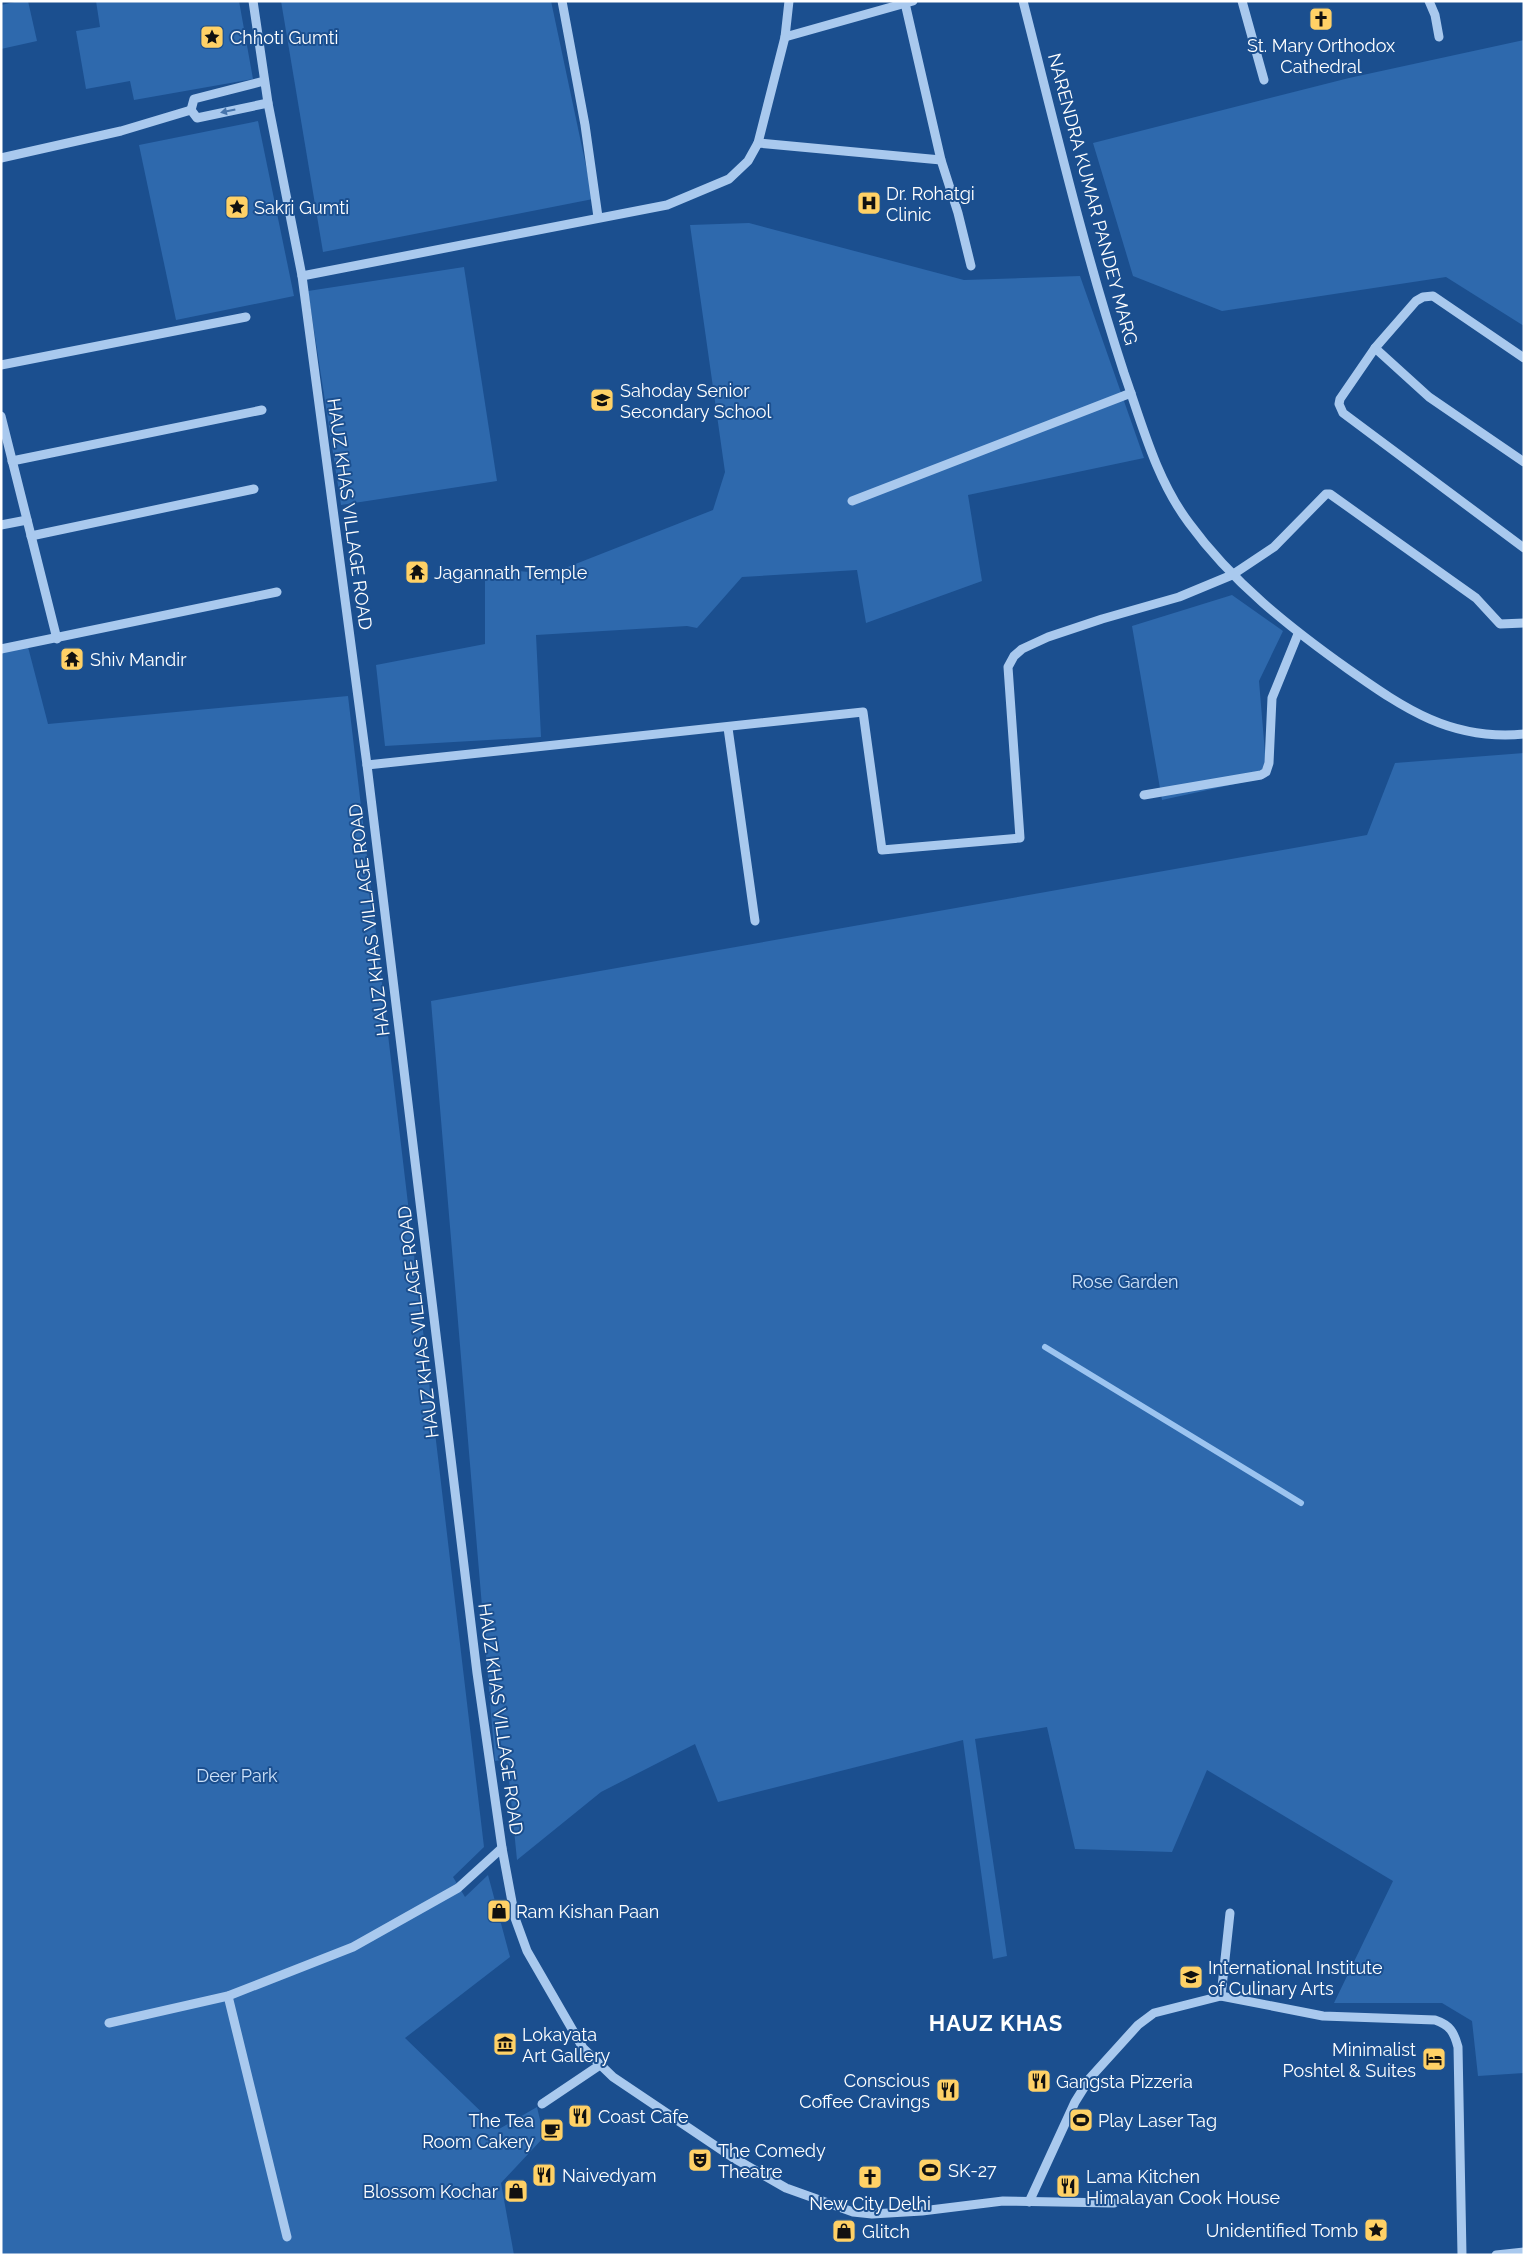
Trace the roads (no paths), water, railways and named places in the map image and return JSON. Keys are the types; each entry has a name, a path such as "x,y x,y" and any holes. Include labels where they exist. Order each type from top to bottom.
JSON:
{"street":[{"name":"HAUZ KHAS VILLAGE ROAD","path":"253,1 264,81 302,276 366,765 477,1673 502,1848 515,1918 527,1951 583,2048 613,2077 732,2157 786,2188 853,2212 872,2214 922,2211 1003,2201 1114,2203"},
{"path":"562,1 585,126 598,217"},
{"path":"302,276 666,205 707,190 729,179 748,161 758,143 785,37 789,1"},
{"name":"NARENDRA KUMAR PANDEY MARG","path":"1023,1 1098,294 1148,444 1168,488 1188,522 1232,575 1298,634 1381,692 1434,722 1475,734 1524,734"},
{"path":"1242,1 1264,80"},
{"path":"1429,1 1436,15 1439,37"},
{"path":"785,37 909,2 941,160 958,213 971,266"},
{"path":"191,110 194,99 264,81"},
{"path":"191,110 197,118 268,103"},
{"path":"1,158 121,131 191,110"},
{"path":"758,143 941,160"},
{"path":"1524,358 1432,296 1423,297 1416,301 1374,348 1340,399 1340,410 1524,548"},
{"path":"1,365 246,317"},
{"path":"1374,348 1429,397 1524,462"},
{"path":"852,501 1131,393"},
{"path":"12,461 262,410"},
{"path":"1,416 57,639"},
{"path":"31,536 254,489"},
{"path":"366,765 728,728 862,712 882,850 1020,838 1008,667 1014,656 1022,649 1058,632 1179,597 1232,575 1274,547 1319,499 1328,493 1476,598 1500,624 1524,623"},
{"path":"1,525 27,520"},
{"path":"1,649 57,639 277,592"},
{"path":"1144,795 1261,775 1266,772 1269,763 1272,698 1298,634"},
{"path":"728,728 755,921"},
{"path":"109,2024 228,1996 353,1947 458,1888 502,1848"},
{"path":"1220,1996 1230,1912"},
{"path":"228,1996 287,2237"},
{"path":"1029,2202 1075,2102 1090,2078 1138,2025 1154,2013 1220,1996 1323,2016 1435,2020 1451,2028 1458,2047 1462,2255"},
{"path":"542,2104 600,2065"},
{"path":"1496,2255 1524,2252"}],"waterway":[{"path":"1045,1347 1301,1503"}],"place":[{"name":"St. Mary Orthodox Cathedral","path":"1321,19"},
{"name":"Chhoti Gumti","path":"212,37"},
{"name":"Dr. Rohatgi Clinic","path":"869,203"},
{"name":"Sakri Gumti","path":"237,207"},
{"name":"Sahoday Senior Secondary School","path":"602,400"},
{"name":"Jagannath Temple","path":"417,572"},
{"name":"Shiv Mandir","path":"72,659"},
{"name":"Ram Kishan Paan","path":"499,1911"},
{"name":"International Institute of Culinary Arts","path":"1191,1977"},
{"name":"Lokayata Art Gallery","path":"505,2044"},
{"name":"Minimalist Poshtel & Suites","path":"1434,2059"},
{"name":"Gangsta Pizzeria","path":"1039,2081"},
{"name":"Conscious Coffee Cravings","path":"948,2090"},
{"name":"Coast Cafe","path":"580,2116"},
{"name":"Play Laser Tag","path":"1081,2120"},
{"name":"The Tea Room Cakery","path":"552,2130"},
{"name":"The Comedy Theatre","path":"700,2160"},
{"name":"SK-27","path":"930,2170"},
{"name":"Naivedyam","path":"544,2175"},
{"name":"New City Delhi","path":"870,2177"},
{"name":"Lama Kitchen Himalayan Cook House","path":"1068,2186"},
{"name":"Blossom Kochar","path":"516,2191"},
{"name":"Unidentified Tomb","path":"1376,2230"},
{"name":"Glitch","path":"844,2231"}],"district":[{"name":"HAUZ KHAS","path":"996,2023"}],"park label":[{"name":"Rose Garden","path":"1125,1281"},
{"name":"Deer Park","path":"237,1775"}]}
